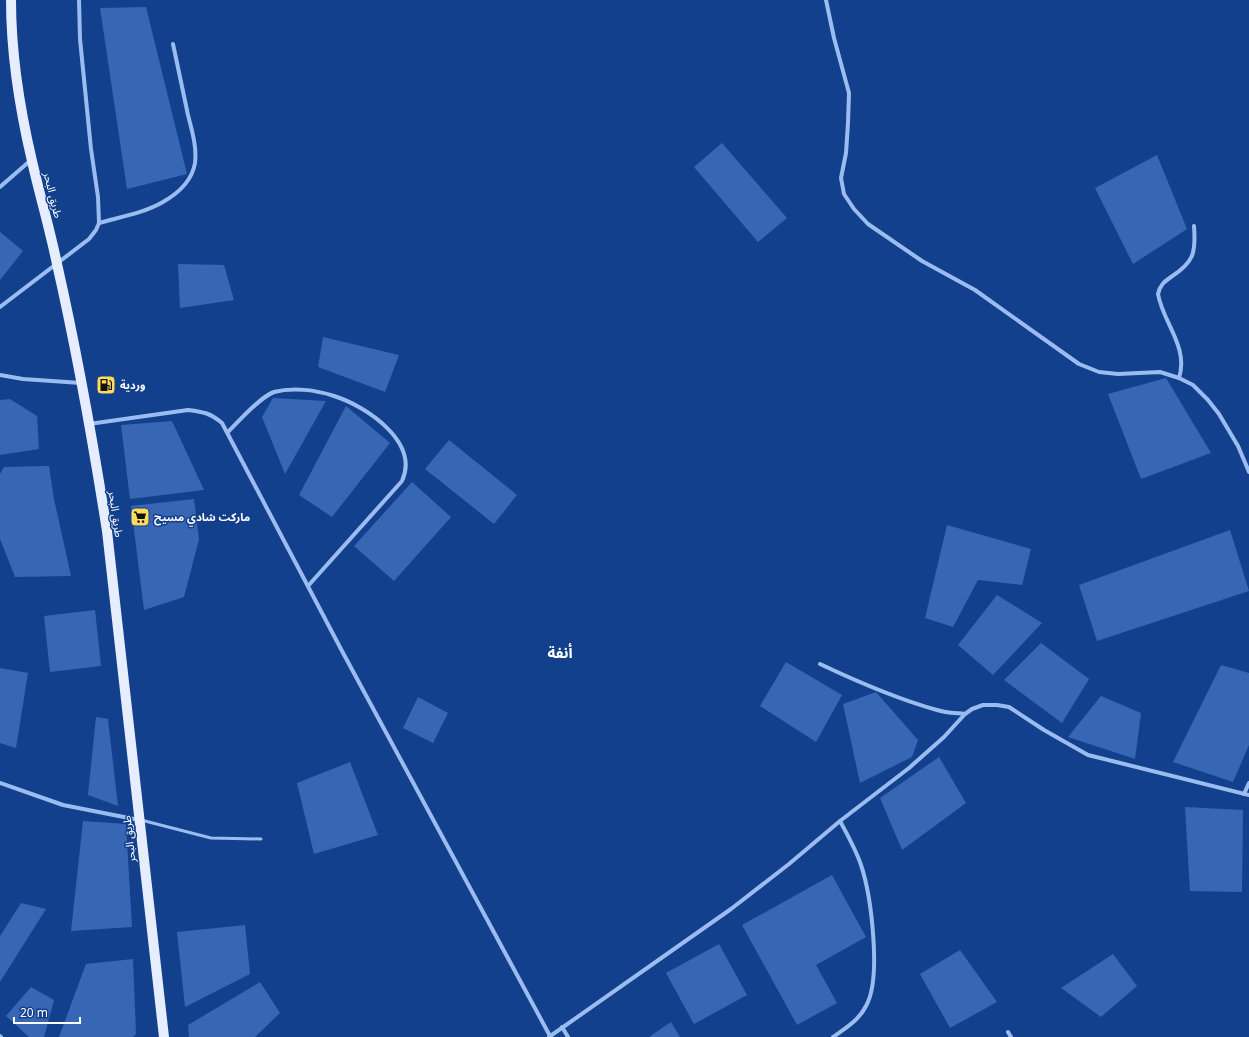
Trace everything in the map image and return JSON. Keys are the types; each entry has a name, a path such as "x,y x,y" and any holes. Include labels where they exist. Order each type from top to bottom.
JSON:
{"main road":[{"name":"طريق البحر","path":"11,0 13,39 18,85 31,160 57,263 82,383 107,531 164,1037"}],"street":[{"path":"0,307 89,239 99,223 98,197 91,148 80,39 79,0"},
{"path":"826,0 834,38 849,93 846,145 841,178 844,194 854,209 868,224 922,261 975,290 1079,364 1099,372 1118,374 1160,372 1179,378 1199,390 1219,414 1238,446 1249,472"},
{"path":"99,223 149,208 162,202 175,194 185,184 191,174 195,163 194,144 173,44"},
{"path":"0,187 31,160"},
{"path":"1179,378 1182,366 1180,350 1158,294 1162,284 1184,268 1192,257 1195,243 1194,226"},
{"path":"0,374 23,379 82,383"},
{"path":"228,432 265,396 273,392 284,390 306,390 333,395 374,416 390,431 401,446 406,457 407,466 406,474 402,482 308,586"},
{"path":"89,424 188,410 201,411 212,415 222,423 342,651 549,1037 731,909 789,864 840,821 909,768 944,737 965,714 972,709 983,705 997,704 1009,707 1044,730 1088,755 1249,795"},
{"path":"820,664 865,685 939,711 965,714"},
{"path":"0,783 63,805 140,820"},
{"path":"1244,794 1249,784"},
{"path":"833,1037 854,1022 867,1005 874,977 871,912 865,877 856,851 840,821"},
{"path":"562,1027 568,1037"},
{"path":"1008,1032 1011,1037"}],"lane":[{"path":"140,820 212,838 261,839"}],"building":[{"path":"146,7 187,174 127,189 100,8"},
{"path":"722,143 787,218 758,242 694,167"},
{"path":"1157,155 1187,229 1133,264 1095,188"},
{"path":"0,232 23,251 0,280"},
{"path":"178,264 224,265 234,300 180,308"},
{"path":"323,337 399,355 385,392 318,367"},
{"path":"1166,378 1211,453 1141,479 1108,394"},
{"path":"273,398 326,401 285,474 262,417"},
{"path":"10,399 37,416 39,449 0,455 0,400"},
{"path":"346,406 390,443 332,517 299,495"},
{"path":"172,421 204,490 130,499 121,425"},
{"path":"449,440 517,495 494,524 425,469"},
{"path":"49,466 54,499 71,576 15,577 0,539 0,474 4,467"},
{"path":"412,482 451,517 394,581 354,546"},
{"path":"194,499 199,539 184,597 144,610 131,506"},
{"path":"947,525 1031,549 1022,585 978,580 953,627 925,618"},
{"path":"1230,530 1249,591 1097,641 1079,585"},
{"path":"997,595 1042,623 993,675 958,645"},
{"path":"95,610 101,666 50,672 44,616"},
{"path":"1041,643 1089,679 1062,723 1004,680"},
{"path":"786,662 842,695 816,742 760,706"},
{"path":"1221,665 1249,673 1249,745 1233,782 1173,762"},
{"path":"0,668 28,673 16,748 0,743"},
{"path":"876,692 918,740 912,757 860,783 843,704"},
{"path":"1101,696 1141,713 1135,759 1068,737"},
{"path":"418,697 448,713 433,743 403,728"},
{"path":"96,717 108,719 118,806 88,795"},
{"path":"939,757 966,803 902,850 880,798"},
{"path":"350,762 378,835 314,854 297,783"},
{"path":"1185,807 1243,810 1242,892 1190,891"},
{"path":"83,821 126,824 132,927 71,931"},
{"path":"832,875 866,937 816,965 837,1003 797,1025 742,925"},
{"path":"21,903 46,909 0,982 0,936"},
{"path":"245,925 250,974 185,1007 177,932"},
{"path":"719,944 747,995 694,1024 666,973"},
{"path":"960,950 997,1002 950,1028 920,974"},
{"path":"1113,954 1137,986 1101,1017 1061,988"},
{"path":"133,959 136,1034 133,1037 59,1037 86,964"},
{"path":"260,982 280,1013 255,1037 189,1037 188,1025"},
{"path":"31,987 54,1000 44,1037 29,1037 6,1016"},
{"path":"671,1022 680,1037 649,1037"}],"place":[{"name":"وردية","path":"106,385"},
{"name":"ماركت شادي مسيح","path":"140,517"}],"district":[{"name":"أنفة","path":"560,653"}]}
